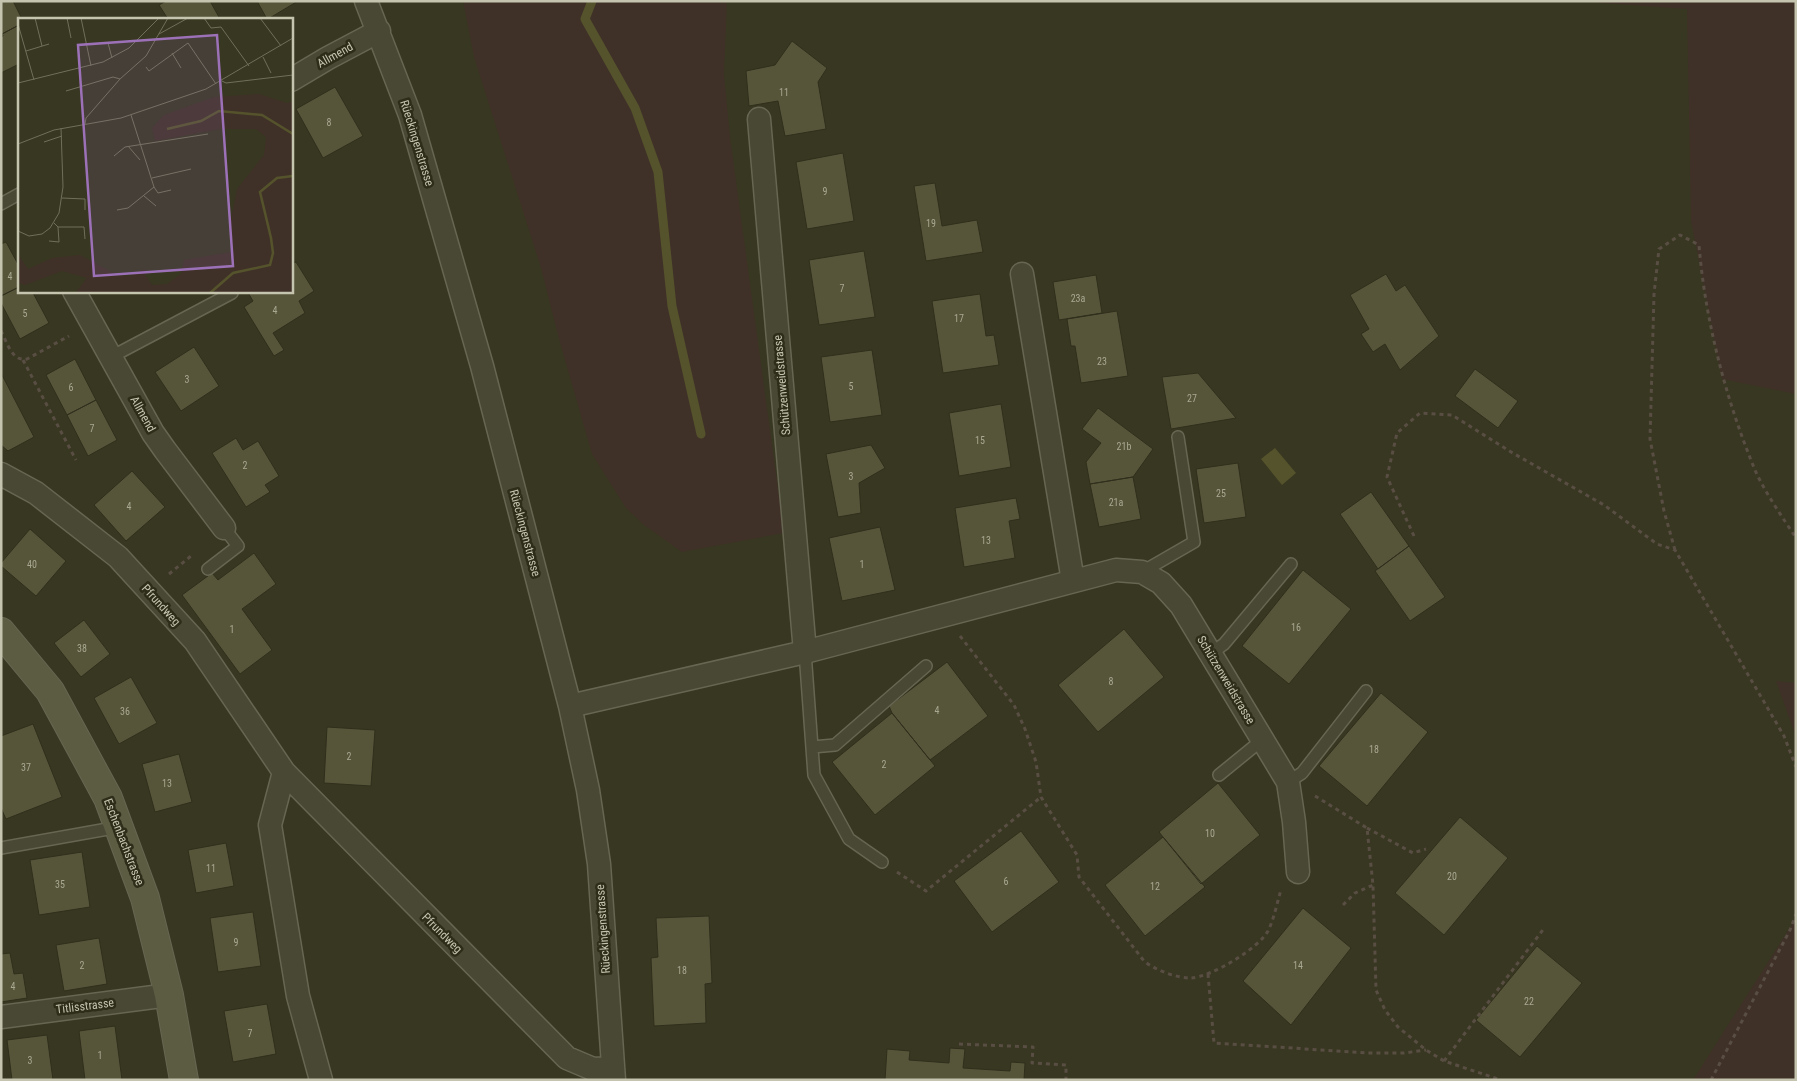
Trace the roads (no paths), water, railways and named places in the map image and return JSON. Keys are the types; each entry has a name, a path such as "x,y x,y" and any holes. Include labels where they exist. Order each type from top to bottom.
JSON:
{"street":[{"name":"Rüeckingenstrasse","path":"366,1 410,115 482,366 570,706 588,790 599,864 613,1074"},
{"name":"Allmend","path":"292,79 328,58 379,32"},
{"name":"Schützenweidstrasse","path":"759,119 805,652"},
{"path":"1022,274 1073,581"},
{"name":"Allmend","path":"75,292 165,450 224,528"},
{"name":"Pfrundweg","path":"1,474 36,493 118,557 195,641 284,772 567,1058 593,1069 613,1074"},
{"name":"Schützenweidstrasse","path":"570,706 805,652 1116,570 1142,572 1161,583 1181,605 1288,782 1294,822 1291,878"},
{"name":"Eschenbachstrasse","path":"1,632 50,691 108,798 145,898 168,995 184,1080"},
{"path":"284,772 270,825 298,996 321,1080"},
{"name":"Titlisstrasse","path":"1,1017 168,995"}],"lane":[{"path":"1,204 18,195"},
{"path":"111,357 232,293"},
{"path":"1142,572 1194,542 1178,437"},
{"path":"208,569 238,546 224,528"},
{"path":"1210,654 1224,644 1291,564"},
{"path":"805,652 814,775 849,838 882,862"},
{"path":"812,747 835,745 926,666"},
{"path":"1288,782 1302,774 1366,691"},
{"path":"1219,775 1262,740"},
{"path":"1,848 119,827"}],"waterway":[{"path":"592,1 585,19 635,108 658,172 672,306 701,434"}]}
